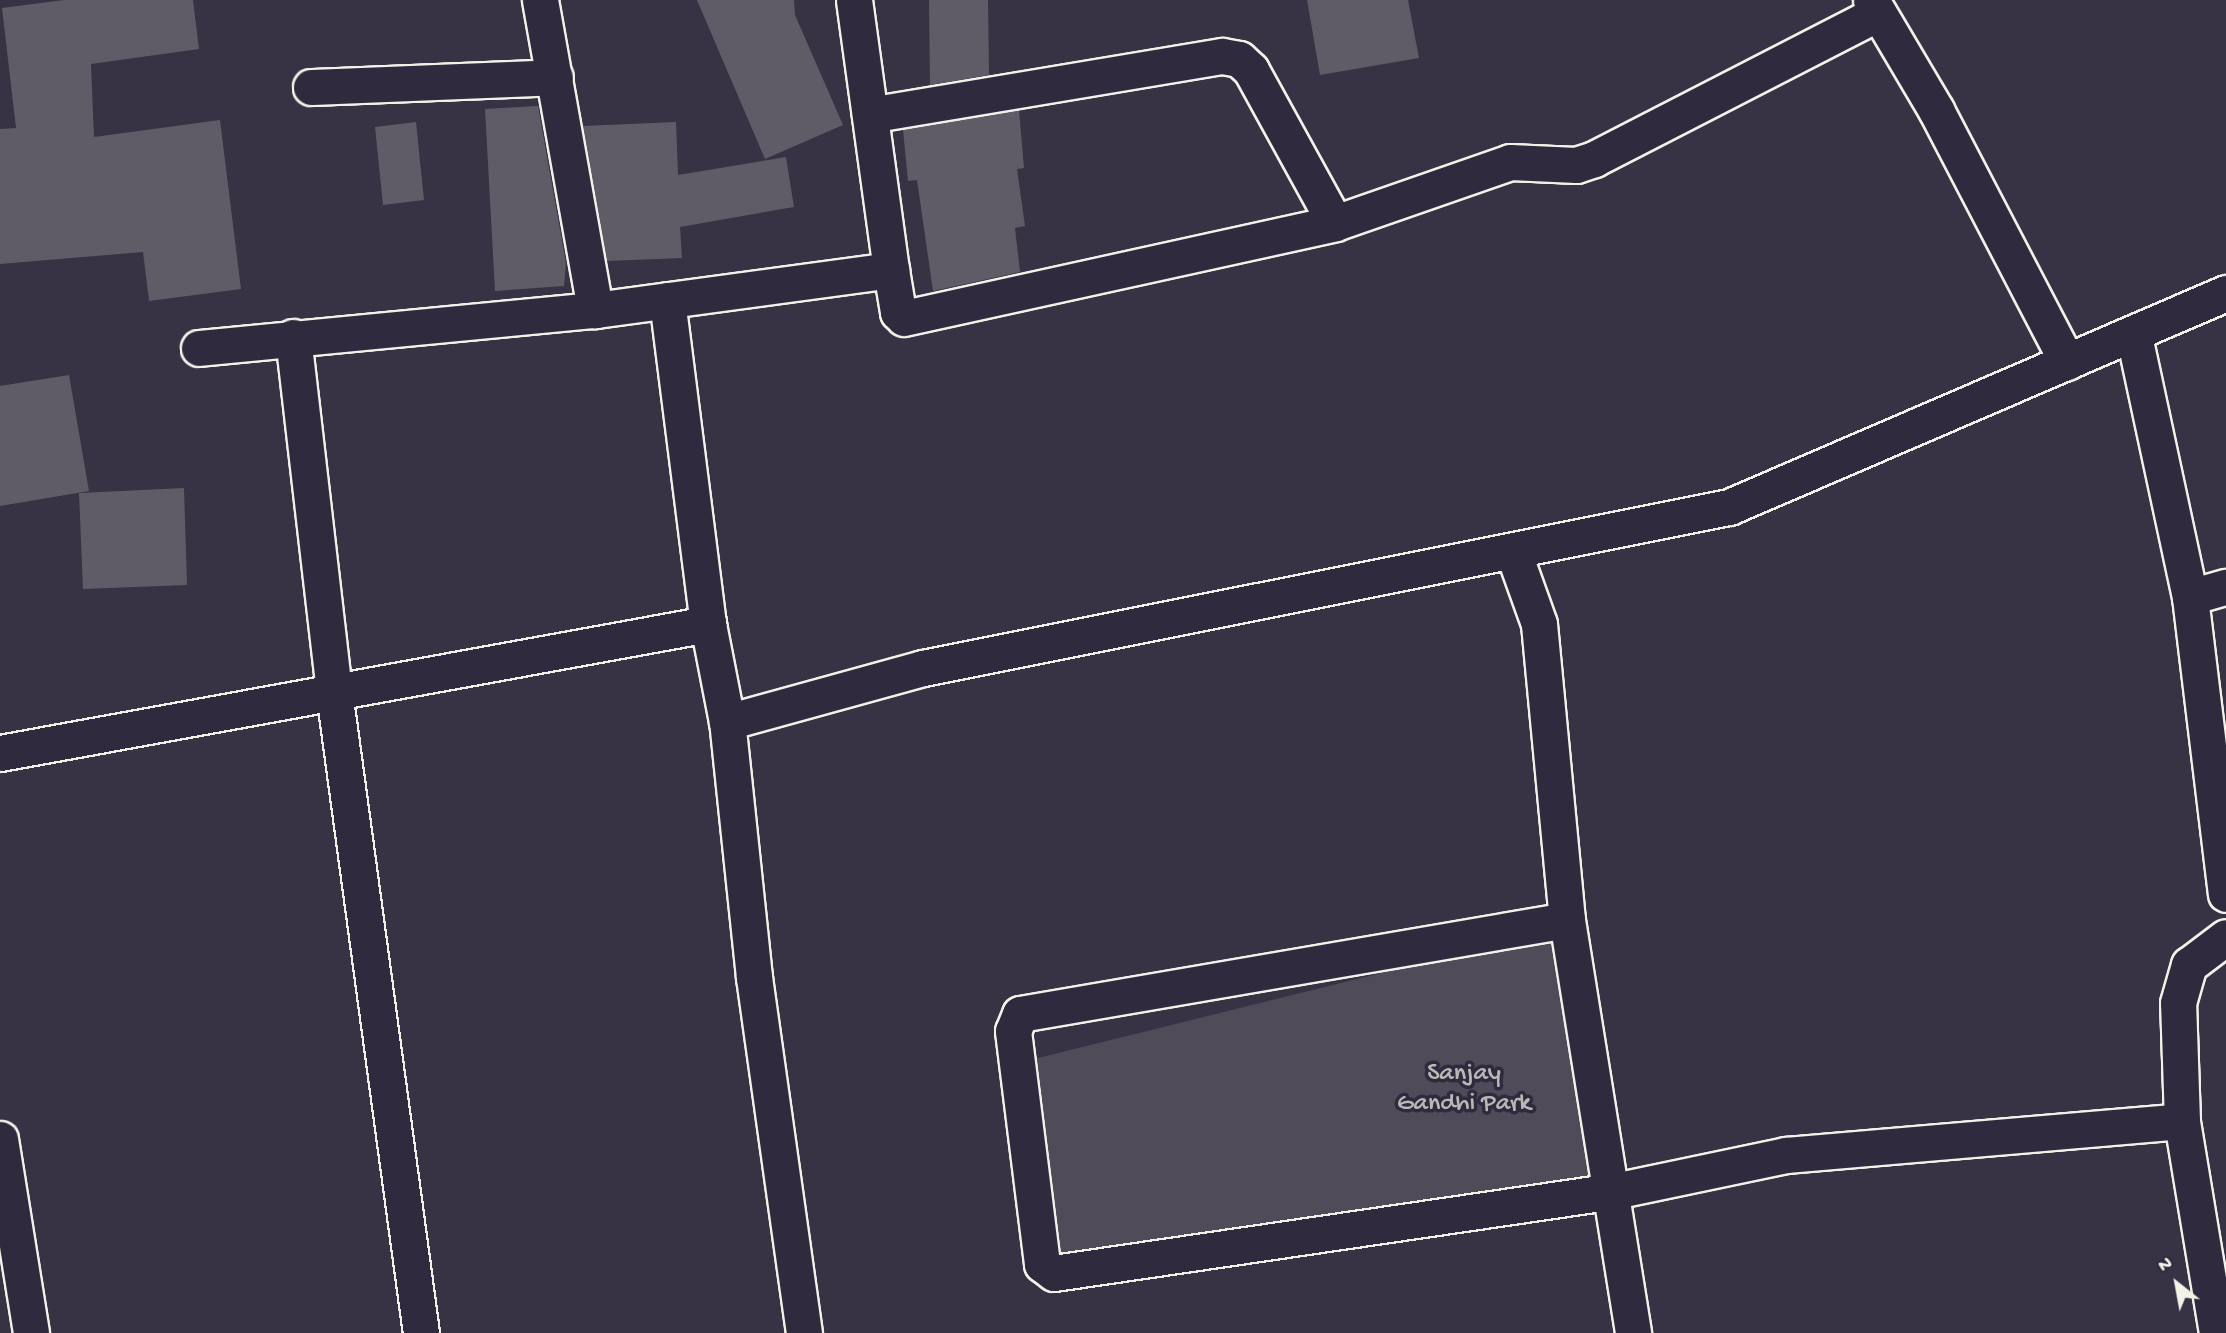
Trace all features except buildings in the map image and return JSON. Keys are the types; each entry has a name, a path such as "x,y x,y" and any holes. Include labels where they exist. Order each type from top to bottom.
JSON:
{"street":[{"path":"540,0 595,310"},
{"path":"854,0 898,312 911,321 1335,223 1510,162 1576,165 1594,159 1875,6 1936,110 2067,362"},
{"path":"870,115 1222,56 1239,59 1251,70 1335,223"},
{"path":"311,87 555,77"},
{"path":"199,348 595,310 891,270"},
{"path":"727,722 923,668 1514,554 1729,507 2134,335 2226,293"},
{"path":"667,300 708,624 727,722 754,977 804,1333"},
{"path":"2134,335 2190,597 2226,894"},
{"path":"293,337 334,692 421,1333"},
{"path":"1514,554 1539,624 1567,920 1614,1191 1633,1333"},
{"path":"2190,597 2226,587"},
{"path":"0,753 708,624"},
{"path":"1567,920 1020,1014 1013,1031 1039,1255 1054,1273 1614,1191 1786,1155 2182,1121"},
{"path":"2217,1333 2182,1121 2182,984 2189,965 2226,937"},
{"path":"0,1139 31,1333"}],"green space":[{"name":"Sanjay Gandhi Park","path":"1571,926 1633,1207 1061,1269 1026,1061"}]}
